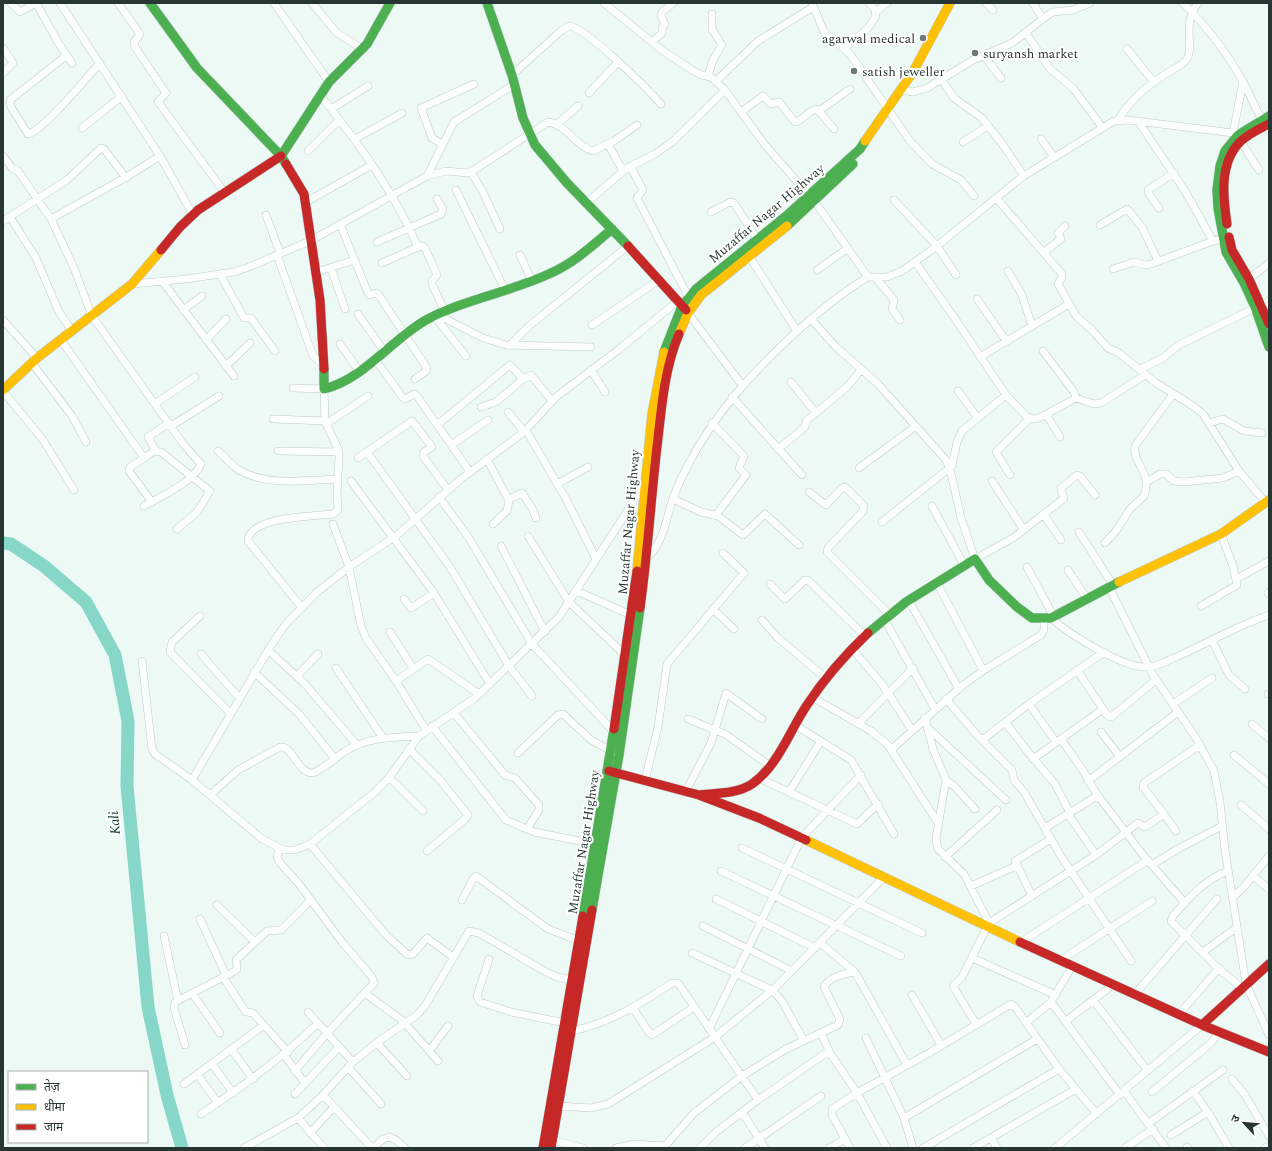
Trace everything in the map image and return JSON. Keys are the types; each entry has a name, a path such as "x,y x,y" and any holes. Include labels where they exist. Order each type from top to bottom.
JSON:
{"main road":[{"path":"150,3 197,68 281,156 298,181 306,202 310,241 320,300 324,389 332,388 359,371 404,335 439,315 556,271 569,264 612,230"},
{"path":"3,391 34,360 132,284 180,227 194,215 224,193 281,156 328,82 362,49 376,30 390,3"},
{"path":"489,4 513,79 523,118 529,133 543,155 683,307"},
{"name":"Muzaffar Nagar Highway","path":"543,1148 549,1142 559,1106 572,1031 647,557 652,486 663,392 683,307 701,295 749,256 812,199 860,149 905,91 950,4"},
{"path":"1267,124 1239,137 1225,151 1220,166 1217,190 1218,208 1226,239 1226,252 1262,304 1269,324"},
{"name":"Muzaffar Nagar Highway","path":"615,753 614,732 638,564 644,485 652,414 666,344 688,296 758,239 812,199"},
{"path":"1262,304 1269,347"},
{"path":"699,794 742,789 759,778 770,765 812,697 866,636 887,617 909,601 975,559 989,580 1017,607 1032,618 1050,618 1148,566 1221,534 1268,502"},
{"path":"612,771 699,794 759,818 989,925 1021,942 1202,1025 1269,1052"},
{"name":"Muzaffar Nagar Highway","path":"549,1142 565,1024 596,844 612,771"},
{"path":"1202,1025 1269,964"}],"street":[{"path":"11,3 20,12 36,3 72,63"},
{"path":"60,3 160,156 194,215"},
{"path":"118,3 140,34 134,42 135,47 166,93 158,102 224,193"},
{"path":"274,3 328,82"},
{"path":"312,3 336,32 362,49"},
{"path":"604,3 652,42 692,70 708,76 716,81 725,90 765,145 812,199 871,277 894,300 892,309 900,320"},
{"path":"652,42 662,33 662,28 665,24 661,16 662,12 673,3"},
{"path":"870,3 876,12"},
{"path":"845,48 868,28 876,16 876,12 887,3"},
{"path":"986,3 993,10"},
{"path":"1033,3 1042,18"},
{"path":"905,91 920,91 942,80 968,63 1004,48 1026,33 1042,18 1053,12 1073,10 1090,3"},
{"path":"1183,3 1218,41 1267,124"},
{"path":"1118,120 1128,107 1154,82 1186,60 1189,52 1188,24 1192,12 1198,3"},
{"path":"716,81 758,41 813,5 824,32 845,48 905,134 926,159 939,169 961,180 974,196"},
{"path":"708,76 713,60 722,45 712,28 712,14"},
{"path":"427,176 454,122 513,79 562,30 570,26 580,30 618,62 645,86 661,104"},
{"path":"1026,33 1050,69 1073,88 1102,127"},
{"path":"3,48 13,63 3,73"},
{"path":"1127,49 1154,82"},
{"path":"67,56 10,100 11,107 28,134 39,128 100,63"},
{"path":"984,56 1001,78"},
{"path":"589,93 618,62"},
{"path":"942,80 954,98 974,112 988,126 1024,176"},
{"path":"1243,82 1239,137 1259,170"},
{"path":"442,144 432,138 420,108 474,84"},
{"path":"331,109 368,86"},
{"path":"819,111 850,89"},
{"path":"586,203 630,166 655,154 672,142 725,90"},
{"path":"82,128 122,96"},
{"path":"320,96 355,139 393,195 418,247"},
{"path":"741,112 763,96 771,104 779,102 795,122 799,121 813,110 819,111 834,129"},
{"path":"556,125 578,106"},
{"path":"355,139 402,113"},
{"path":"308,150 339,120"},
{"path":"638,564 647,557 660,541 673,499 688,464 712,423 742,385 797,331 838,297 871,277 893,276 937,246 1024,176 1102,127 1118,120 1138,121 1239,137"},
{"path":"1138,121 1174,173 1212,241"},
{"path":"132,284 220,274 249,267 310,241 427,176 446,171 471,172 548,122 556,125 592,151 608,144 637,125"},
{"path":"963,142 988,126"},
{"path":"1041,139 1054,157"},
{"path":"608,144 623,171"},
{"path":"3,221 67,180 101,148 104,149 126,178"},
{"path":"3,156 12,168 17,170 51,219 74,268 92,316 156,403 184,445 201,464 192,476 179,486 144,506"},
{"path":"51,219 126,178 160,156"},
{"path":"306,202 372,165"},
{"path":"630,166 643,190 637,198 688,296"},
{"path":"471,172 483,192 500,229"},
{"path":"1159,208 1149,194 1148,190 1174,173"},
{"path":"456,190 505,290"},
{"path":"377,242 442,213 437,199"},
{"path":"997,199 1062,274 1058,284 1078,319 1092,330 1108,348 1119,353 1173,394 1203,414 1239,471 1268,502"},
{"path":"894,200 937,246 956,275"},
{"path":"711,212 730,202 734,203 758,239"},
{"path":"1100,225 1127,209 1142,227 1158,262"},
{"path":"266,215 313,356 324,365"},
{"path":"10,216 36,258 59,312 72,331"},
{"path":"340,224 368,293 370,295 376,293 378,294 427,369 415,379"},
{"path":"1044,252 1061,239 1058,233 1065,226"},
{"path":"1113,269 1134,262 1148,265 1212,241 1226,239"},
{"path":"509,346 529,326 628,246"},
{"path":"382,263 418,247 424,247 437,275 432,281 432,284 439,315 466,356"},
{"path":"817,270 848,248"},
{"path":"520,255 532,281"},
{"path":"749,256 797,331"},
{"path":"316,272 355,260"},
{"path":"915,262 1006,395 1023,414 1030,418 1038,418 1076,398 1094,404 1101,403 1179,345 1262,304"},
{"path":"1246,281 1269,263"},
{"path":"331,268 344,309"},
{"path":"1008,271 1022,295 1032,326"},
{"path":"220,274 244,318 251,318 275,351"},
{"path":"592,325 659,280"},
{"path":"162,281 234,376"},
{"path":"183,310 202,296"},
{"path":"977,299 1007,342"},
{"path":"980,357 1069,304"},
{"path":"192,780 268,650 285,625 317,592 349,567 394,538 439,497 525,431 552,401 591,370 683,307 742,385"},
{"path":"358,314 384,352"},
{"path":"439,315 483,338 509,346 591,347"},
{"path":"206,340 226,319"},
{"path":"811,319 836,347 878,384 942,454 950,468 961,518 975,559 998,548 1064,499 1061,488 1077,475 1080,476 1095,495"},
{"path":"3,320 34,360 72,416 86,442"},
{"path":"61,340 144,458"},
{"path":"226,366 250,343"},
{"path":"340,344 359,371"},
{"path":"1043,351 1074,392 1076,398"},
{"path":"375,359 403,398 405,399 416,395 470,472"},
{"path":"437,425 510,365 523,379"},
{"path":"591,370 604,392"},
{"path":"778,450 805,427 806,422 847,387 861,370"},
{"path":"481,407 496,402 528,375 531,376 552,401"},
{"path":"156,403 195,377"},
{"path":"791,382 816,413"},
{"path":"292,388 324,389 326,422 339,452 337,479 338,507 336,513 275,520 266,523 248,538 250,544 302,608"},
{"path":"3,391 43,440 74,490"},
{"path":"958,391 977,417"},
{"path":"1105,543 1116,531 1130,508 1144,496 1147,482 1136,455 1135,446 1173,394"},
{"path":"882,522 950,468 954,463 954,453 962,430 1006,395"},
{"path":"177,529 197,512 209,494 207,488 161,452 156,451 148,440 148,437 219,396"},
{"path":"273,418 326,422 368,396"},
{"path":"732,397 802,475"},
{"path":"508,412 525,431 557,484 596,559"},
{"path":"1046,414 1060,437"},
{"path":"1010,475 996,452 1030,418"},
{"path":"1209,422 1223,419 1244,431 1262,433"},
{"path":"450,444 488,420"},
{"path":"358,458 413,421 432,447 424,452 423,456 448,490"},
{"path":"712,423 744,456 739,468 746,475 716,516"},
{"path":"859,468 916,426"},
{"path":"152,502 129,471 130,467 156,451"},
{"path":"218,451 238,469 250,475 264,479 283,481 337,479"},
{"path":"278,451 339,452"},
{"path":"367,452 450,567 509,666 532,696"},
{"path":"487,459 509,499 507,511 493,524"},
{"path":"557,484 588,467"},
{"path":"1147,482 1160,474 1166,474 1174,480 1184,482 1223,478 1239,471"},
{"path":"351,481 434,593 490,684"},
{"path":"992,481 1024,530"},
{"path":"142,661 152,749 155,754 192,780 262,839 284,850 295,850 310,844 375,792 389,777 420,736 429,728 454,713 479,694 545,632 577,591 644,485"},
{"path":"809,492 826,505 842,488 845,487 864,506 863,511 828,548 828,552 887,617 935,709"},
{"path":"509,499 522,492 532,508 536,518"},
{"path":"439,497 467,535 532,644 614,732"},
{"path":"673,499 701,512 716,516 743,535 765,514 799,545"},
{"path":"932,506 964,565"},
{"path":"1044,515 1061,540"},
{"path":"333,524 349,567 361,626 366,638 429,728 503,817 511,823 526,829 556,837 596,844"},
{"path":"1079,532 1111,586 1156,680 1200,745 1214,771 1220,802 1244,986 1269,1035"},
{"path":"1201,606 1236,586 1236,579 1221,534"},
{"path":"528,536 569,602 625,655"},
{"path":"501,546 545,632"},
{"path":"645,780 658,727 667,664 684,646 713,609 744,574 723,553"},
{"path":"1236,579 1269,561"},
{"path":"1027,568 1050,618 1073,636 1104,652 1137,666 1149,667 1269,615"},
{"path":"1068,570 1087,599"},
{"path":"770,584 786,599 805,580 809,581 866,636"},
{"path":"937,583 983,670"},
{"path":"577,591 631,615"},
{"path":"404,599 411,608 434,593"},
{"path":"909,601 959,689"},
{"path":"713,609 734,630"},
{"path":"200,616 172,642 170,652 231,714"},
{"path":"891,750 946,699 983,670 1041,635 1050,618"},
{"path":"762,620 774,635 827,679"},
{"path":"390,632 413,668"},
{"path":"1212,640 1229,675 1245,689"},
{"path":"268,650 297,676 357,744"},
{"path":"853,650 888,693 912,730"},
{"path":"982,740 1028,704 1104,652"},
{"path":"200,654 240,699"},
{"path":"297,676 318,654"},
{"path":"396,680 426,659 431,659 479,694"},
{"path":"336,668 383,738"},
{"path":"858,724 913,668"},
{"path":"1077,670 1108,716 1113,716 1156,680"},
{"path":"254,672 298,714 335,759"},
{"path":"1173,704 1212,678"},
{"path":"686,791 706,755 726,693 762,719"},
{"path":"812,697 881,739 891,750 938,823"},
{"path":"946,699 982,740 1012,770 1014,780 1024,792 1071,871 1131,961"},
{"path":"1028,704 1058,741 1126,832 1185,903"},
{"path":"1033,758 1103,709"},
{"path":"1088,782 1178,712"},
{"path":"454,713 505,775 514,778 539,805 539,810 526,829"},
{"path":"518,753 558,715 563,714 591,740 615,753"},
{"path":"925,718 933,749 946,780 938,823 936,844 940,852 958,867 971,886 989,925"},
{"path":"688,720 715,729 770,765"},
{"path":"1005,722 1055,784 1069,814 1096,855"},
{"path":"1252,724 1269,738"},
{"path":"795,725 848,758 861,775 894,834"},
{"path":"928,728 1006,800"},
{"path":"1102,732 1120,757"},
{"path":"210,795 238,770 280,747 287,748 299,765 310,773 318,771 357,744 383,738 420,736"},
{"path":"788,792 821,741"},
{"path":"1176,831 1143,787 1144,783 1200,745"},
{"path":"409,749 441,781 468,815 427,851"},
{"path":"1234,755 1269,784"},
{"path":"709,1029 802,837 861,775"},
{"path":"389,777 423,811"},
{"path":"759,778 857,824 878,804"},
{"path":"946,780 955,786 976,809"},
{"path":"1045,828 1098,796"},
{"path":"1241,805 1269,829"},
{"path":"945,857 997,810"},
{"path":"976,1024 953,986 962,977 989,925 1096,855 1139,823 1145,827 1164,814"},
{"path":"1021,942 1089,898 1150,862 1222,826"},
{"path":"1032,896 1015,862 1017,859 1051,839"},
{"path":"310,844 368,915 386,935 403,950 412,955 427,938 453,957"},
{"path":"279,848 277,854 278,860 374,980 373,986 327,1034 295,1071"},
{"path":"742,848 922,933"},
{"path":"1232,898 1253,876 1269,856"},
{"path":"971,886 1016,866"},
{"path":"721,871 901,956"},
{"path":"1228,871 1214,876 1204,884 1171,918 1173,923 1218,968 1244,986"},
{"path":"462,900 472,879 476,876 548,929 580,941"},
{"path":"1253,876 1269,889"},
{"path":"559,1106 592,1108 608,1104 715,1036 772,990 884,877"},
{"path":"716,899 761,922 818,945 856,972 907,1065"},
{"path":"1135,994 1217,899"},
{"path":"185,1045 174,1008 178,1001 235,971 236,960 255,942 267,931 281,930 311,900"},
{"path":"1061,960 1152,901"},
{"path":"217,905 255,942"},
{"path":"200,919 224,976 246,1012 252,1012 264,1025 286,1053 295,1071 305,1083"},
{"path":"703,926 792,971"},
{"path":"1203,952 1236,928"},
{"path":"244,1148 298,1118 323,1095 351,1065 377,1043 417,1015 425,1006 469,931 472,931 546,972 557,977 573,980"},
{"path":"164,936 178,1001"},
{"path":"692,953 772,990 782,1001 804,1041"},
{"path":"972,958 1056,995"},
{"path":"489,959 477,996 480,1002 511,1012 565,1024"},
{"path":"1026,1023 1051,1002 1073,965"},
{"path":"1179,1014 1218,968"},
{"path":"616,1148 634,1144 665,1146 694,1113 742,1076 772,1056 838,1025 840,1022 824,985 839,975 856,972"},
{"path":"572,1031 607,1021 633,1008 675,982 681,987 758,1100"},
{"path":"1066,1021 1114,984"},
{"path":"192,993 220,1033"},
{"path":"366,994 405,1023 438,1061"},
{"path":"912,995 942,1045"},
{"path":"1093,1000 1148,1071"},
{"path":"1051,1002 1122,1093 1151,1126 1166,1148"},
{"path":"850,1148 831,1111 856,1093 1011,1004 1015,1007 1059,1069 1097,1114"},
{"path":"633,1008 652,1035 694,1006"},
{"path":"308,1012 339,1047 381,1104"},
{"path":"201,1114 253,1079 286,1053 318,1023"},
{"path":"184,1084 264,1025"},
{"path":"1056,1148 1202,1025"},
{"path":"429,1051 448,1026"},
{"path":"1152,1092 1210,1043 1219,1032"},
{"path":"821,1033 828,1050 856,1093 887,1148"},
{"path":"866,1038 904,1118 913,1148"},
{"path":"904,1118 1037,1039"},
{"path":"377,1043 407,1076"},
{"path":"295,1094 339,1047"},
{"path":"231,1050 253,1079"},
{"path":"700,1148 721,1128 828,1050"},
{"path":"212,1064 233,1093"},
{"path":"923,1148 1059,1069"},
{"path":"1125,1148 1193,1091 1223,1070"},
{"path":"197,1074 218,1103"},
{"path":"1232,1080 1245,1095 1269,1136"},
{"path":"974,1148 1076,1089"},
{"path":"1193,1091 1208,1112 1229,1148"},
{"path":"323,1095 373,1148 389,1137 396,1140 405,1148"},
{"path":"745,1148 821,1096"},
{"path":"310,1133 334,1107"},
{"path":"742,1112 765,1148"},
{"path":"1171,1135 1208,1112"},
{"path":"298,1118 324,1148"},
{"path":"991,1138 997,1148"},
{"path":"829,1148 845,1139"},
{"path":"549,1142 583,1148"},
{"path":"1265,1148 1269,1146"}],"waterway":[{"name":"Kali","path":"3,543 11,544 44,566 86,602 115,655 128,721 127,786 148,1007 167,1095 182,1148"}],"traffic: fast":[{"path":"150,3 197,68 281,156 286,164"},
{"path":"281,156 329,82 367,44 390,3"},
{"path":"487,3 512,75 523,118 535,145 567,183 628,246"},
{"path":"1269,116 1238,135 1225,151 1220,166 1217,190 1218,208 1226,252 1244,283 1255,307 1269,347"},
{"path":"664,352 682,306 696,289 785,217 860,149 865,141"},
{"path":"787,226 853,164"},
{"path":"324,369 324,389 352,377 413,328 426,320 456,306 536,280 559,269 583,253 612,229"},
{"path":"868,633 906,602 975,559 989,580 1017,607 1032,618 1051,618 1119,582"},
{"path":"592,910 619,755 640,608"},
{"path":"583,916 614,729"}],"traffic: slow":[{"path":"865,141 913,72 950,3"},
{"path":"679,334 688,313 701,295 787,226"},
{"path":"3,390 37,358 132,284 161,250"},
{"path":"637,571 652,414 664,352"},
{"path":"1119,582 1221,534 1269,500"},
{"path":"806,840 1020,942"}],"traffic: jam":[{"path":"1227,224 1224,203 1224,181 1233,150 1243,139 1269,124"},
{"path":"161,250 180,227 198,210 281,156"},
{"path":"286,164 304,194 320,300 324,369"},
{"path":"1229,237 1232,250 1249,279 1269,324"},
{"path":"628,246 686,310"},
{"path":"640,608 663,398 670,359 679,334"},
{"path":"614,729 637,571"},
{"path":"699,795 740,790 752,784 761,776 776,758 807,705 828,676 868,633"},
{"path":"609,771 699,795 759,818 806,840"},
{"path":"551,1148 592,910"},
{"path":"543,1148 583,916"},
{"path":"1020,942 1202,1025 1269,1052"},
{"path":"1202,1025 1269,964"}],"place":[{"name":"agarwal medical","path":"923,38"},
{"name":"suryansh market","path":"975,53"},
{"name":"satish jeweller","path":"854,71"}]}
